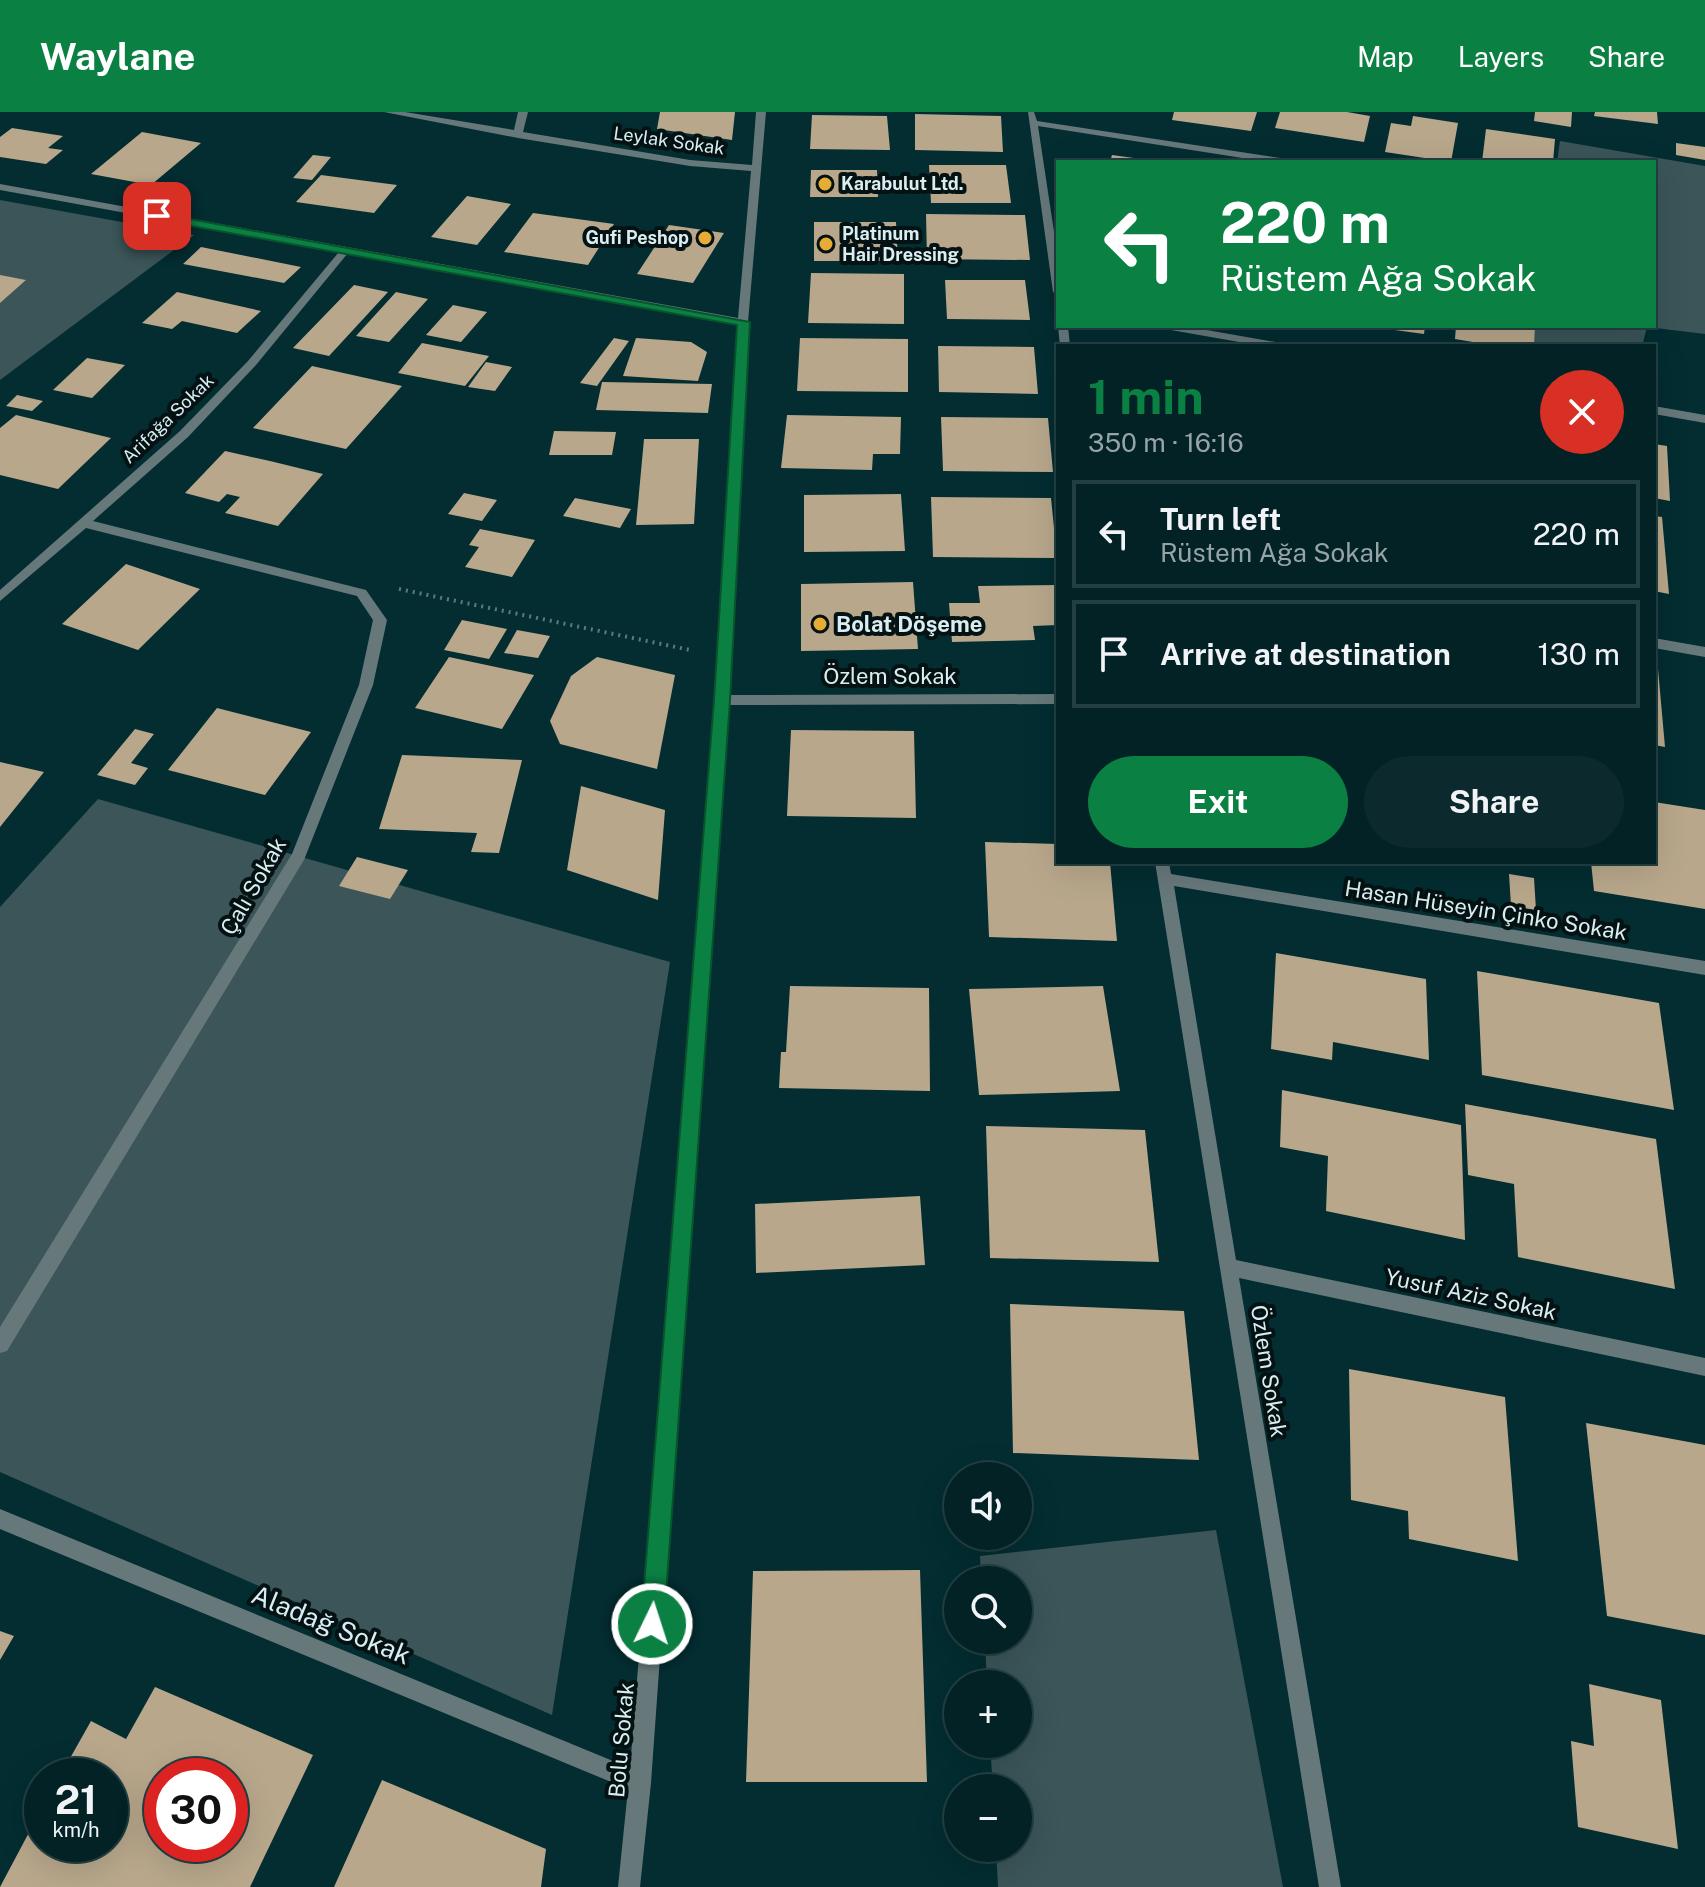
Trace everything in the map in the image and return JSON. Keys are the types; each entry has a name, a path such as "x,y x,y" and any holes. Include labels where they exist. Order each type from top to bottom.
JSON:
{"street":[{"name":"Leylak Sokak","path":"389,112 690,163 755,168"},
{"path":"518,135 523,112"},
{"name":"Bolu Sokak","path":"629,1887 640,1783 722,700 743,322 761,112"},
{"path":"1056,279 1032,117 1276,160"},
{"path":"0,187 743,322"},
{"name":"Arifağa Sokak","path":"0,597 184,434 252,363 345,251"},
{"path":"1177,328 1269,344"},
{"path":"1656,410 1705,419"},
{"path":"83,523 361,593"},
{"name":"Çalı Sokak","path":"0,1344 299,856 366,685 380,620 361,593"},
{"path":"1656,643 1705,652"},
{"name":"Özlem Sokak","path":"722,700 1056,699"},
{"name":"Özlem Sokak","path":"1164,871 1330,1887"},
{"name":"Hasan Hüseyin Çinko Sokak","path":"1164,871 1705,968"},
{"name":"Yusuf Aziz Sokak","path":"1227,1267 1705,1367"},
{"name":"Aladağ Sokak","path":"0,1519 640,1783"}],"path":[{"path":"361,593 404,589 723,657"}],"shaded area":[{"path":"1560,141 1705,166 1705,334 1655,328 1656,160 1557,160"},
{"path":"0,200 194,235 0,380"},
{"path":"1534,328 1647,328 1643,344 1531,344"},
{"path":"98,799 670,962 552,1715 0,1472 0,907"},
{"path":"1216,1530 1283,1887 998,1887 997,1862 1032,1862 1032,1774 992,1774 991,1758 1032,1758 1032,1670 986,1670 986,1654 1032,1654 1032,1566 980,1566 980,1556"}],"building":[{"path":"660,112 735,112 732,140 657,129"},
{"path":"1174,112 1257,112 1251,131 1172,120"},
{"path":"1280,112 1347,112 1370,116 1364,142 1275,128"},
{"path":"1535,112 1572,112 1571,127 1534,121"},
{"path":"1595,112 1657,112 1658,124 1594,116"},
{"path":"915,114 1001,116 1003,152 915,150"},
{"path":"812,115 887,116 890,150 810,149"},
{"path":"1413,116 1458,123 1451,160 1385,152 1391,123 1411,126"},
{"path":"12,128 63,136 48,148 63,150 46,164 0,157 0,137"},
{"path":"1486,129 1555,139 1553,160 1482,160"},
{"path":"142,132 201,143 151,185 91,174"},
{"path":"1676,143 1705,147 1705,160 1676,155"},
{"path":"313,155 331,157 312,180 293,178"},
{"path":"1112,155 1148,160 1111,160"},
{"path":"929,165 1006,165 1011,203 931,203"},
{"path":"811,170 877,170 878,197 810,197"},
{"path":"321,175 397,185 374,213 296,202"},
{"path":"467,196 511,204 477,245 431,237"},
{"path":"533,213 614,224 588,265 504,252"},
{"path":"926,214 1025,215 1030,260 927,259"},
{"path":"814,222 896,222 898,261 814,261"},
{"path":"669,225 724,233 693,283 637,274"},
{"path":"201,247 301,267 284,283 183,264"},
{"path":"811,273 904,274 904,324 808,323"},
{"path":"0,275 26,280 0,303"},
{"path":"945,280 1025,280 1030,320 947,319"},
{"path":"354,285 388,292 329,356 293,348"},
{"path":"177,292 261,311 237,333 182,321 172,329 142,323"},
{"path":"396,292 428,299 389,342 356,336"},
{"path":"453,305 487,312 461,342 426,335"},
{"path":"1380,328 1425,328 1424,334"},
{"path":"1456,328 1535,328 1534,344 1485,344 1455,339"},
{"path":"614,338 629,341 597,386 580,383"},
{"path":"636,338 691,342 707,352 698,381 623,376"},
{"path":"800,338 908,339 908,392 797,391"},
{"path":"422,343 489,356 465,386 398,373"},
{"path":"938,346 1034,347 1038,394 939,392"},
{"path":"87,358 125,365 92,398 53,390"},
{"path":"486,362 512,367 495,391 468,387"},
{"path":"312,366 402,386 346,449 253,428"},
{"path":"602,382 712,384 708,413 596,410"},
{"path":"17,395 43,401 32,411 6,406"},
{"path":"16,415 111,438 58,489 0,475 0,428"},
{"path":"787,415 901,417 900,454 873,454 872,470 781,468"},
{"path":"941,417 1048,418 1053,472 943,471"},
{"path":"554,431 616,432 612,455 549,455"},
{"path":"644,439 699,439 694,524 636,525"},
{"path":"1656,444 1667,446 1670,501 1656,498"},
{"path":"225,451 323,474 278,526 225,513 240,497 227,494 219,502 185,493"},
{"path":"464,493 497,500 482,521 448,514"},
{"path":"901,494 905,551 804,552 804,495"},
{"path":"931,497 1051,498 1056,558 933,557"},
{"path":"575,498 631,509 620,528 563,516"},
{"path":"1656,516 1662,517 1669,594 1656,591"},
{"path":"480,529 535,540 512,577 465,567 479,547 469,545"},
{"path":"126,564 200,589 138,650 62,624"},
{"path":"913,582 918,649 801,651 801,584"},
{"path":"1056,585 1056,625 1033,626 1035,640 952,642 949,603 980,603 978,586"},
{"path":"462,620 507,629 489,659 444,650"},
{"path":"517,630 550,636 538,658 504,653"},
{"path":"449,657 534,675 502,729 415,708"},
{"path":"597,657 675,675 657,769 560,744 550,721 571,676"},
{"path":"1656,668 1658,669 1665,747 1656,745"},
{"path":"217,708 311,732 265,795 168,770"},
{"path":"135,729 154,734 131,763 148,768 135,785 97,775"},
{"path":"791,730 914,731 916,818 787,816"},
{"path":"402,755 522,760 499,853 471,852 477,833 379,829"},
{"path":"0,762 44,772 0,827"},
{"path":"581,786 665,810 658,900 567,870"},
{"path":"1656,802 1705,810 1705,909 1594,891 1591,864 1656,864"},
{"path":"985,842 1056,844 1056,864 1110,864 1117,941 989,937"},
{"path":"357,857 408,870 390,899 339,886"},
{"path":"1509,874 1534,878 1536,910 1511,906"},
{"path":"1276,953 1426,979 1429,1060 1333,1042 1332,1060 1271,1049"},
{"path":"1477,971 1659,1003 1674,1110 1482,1075"},
{"path":"790,986 929,988 930,1091 779,1088 781,1052 786,1052"},
{"path":"1103,986 1120,1091 979,1095 969,989"},
{"path":"1282,1090 1461,1125 1465,1240 1326,1211 1328,1156 1280,1147"},
{"path":"1465,1104 1656,1139 1675,1289 1518,1257 1514,1184 1468,1175"},
{"path":"986,1126 1145,1130 1159,1262 990,1258"},
{"path":"920,1196 925,1265 756,1273 755,1204"},
{"path":"1010,1304 1184,1311 1199,1460 1013,1453"},
{"path":"1349,1369 1505,1397 1518,1561 1409,1539 1408,1511 1351,1500"},
{"path":"1586,1423 1705,1445 1705,1635 1607,1616"},
{"path":"920,1570 927,1782 746,1782 753,1571"},
{"path":"0,1631 14,1636 0,1660"},
{"path":"1589,1684 1661,1700 1678,1849 1578,1827 1571,1741 1594,1746"},
{"path":"155,1687 313,1755 250,1887 0,1887 24,1842 24,1862 128,1862 128,1758 70,1758 91,1721 126,1739"},
{"path":"382,1780 546,1849 541,1887 334,1887"}],"place":[{"name":"Karabulut Ltd.","path":"825,184"},
{"name":"Gufi Peshop","path":"705,238"},
{"name":"Platinum Hair Dressing","path":"826,244"},
{"name":"Bolat Döşeme","path":"820,624"}],"route":[{"path":"157,216 743,322 722,700 652,1624"}]}
